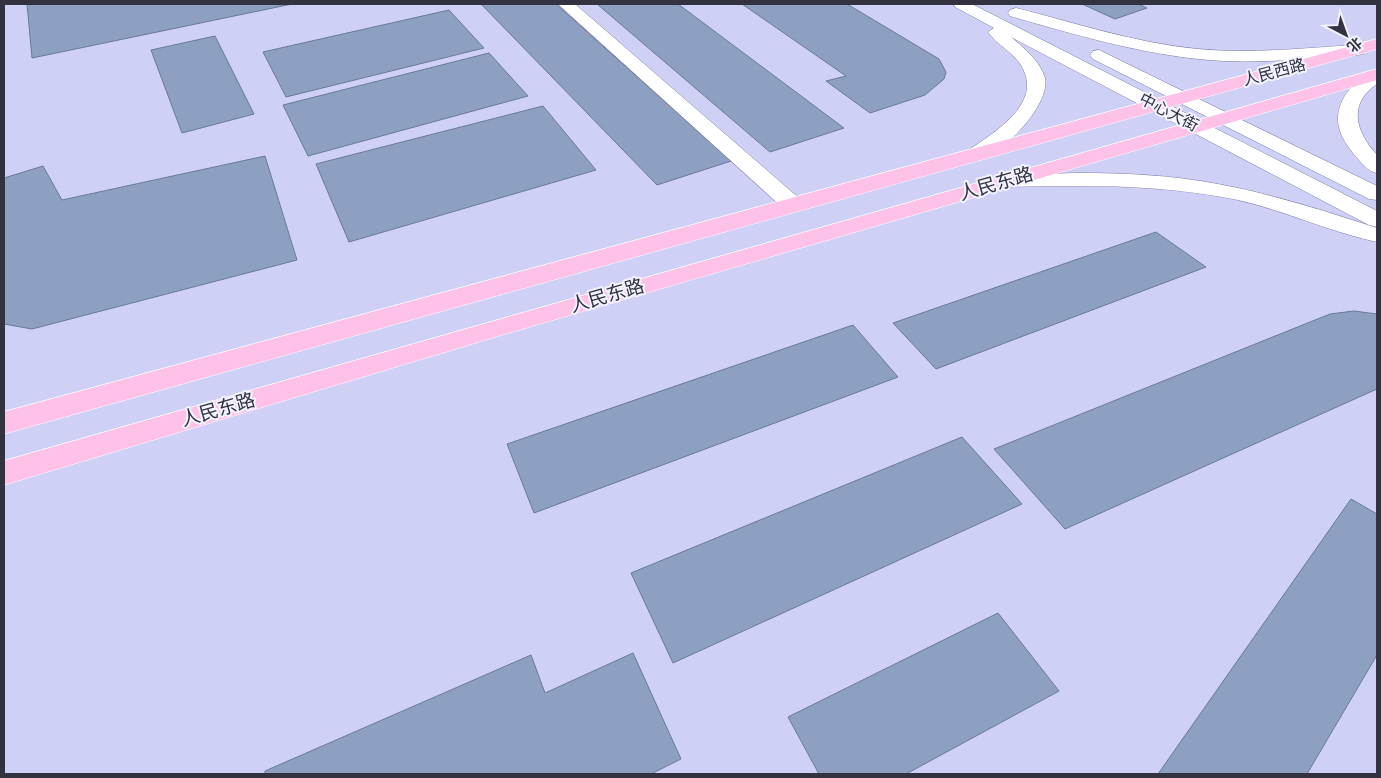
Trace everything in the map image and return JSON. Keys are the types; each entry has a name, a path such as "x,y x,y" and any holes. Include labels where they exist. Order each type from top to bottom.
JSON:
{"main road":[{"path":"566,4 792,204"},
{"name":"中心大街","path":"998,4 1211,122 1377,194"},
{"path":"964,6 1015,48 1030,65 1037,82 1034,98 1024,116 1009,130 977,153"},
{"name":"中心大街","path":"964,6 1170,101 1211,122 1377,220"},
{"path":"1016,13 1109,38 1186,53 1243,56 1356,50"},
{"name":"人民西路","path":"1170,101 1377,44"},
{"path":"1377,75 1360,87 1349,107 1348,126 1356,144 1377,167"},
{"name":"人民西路","path":"1211,122 1377,75"},
{"name":"人民东路","path":"4,423 1170,101"},
{"name":"人民东路","path":"4,474 493,329 1211,122"},
{"path":"1006,181 1136,180 1193,186 1239,194 1377,235"}],"building":[{"path":"27,4 292,4 32,58"},
{"path":"481,4 556,4 731,161 657,185"},
{"path":"597,4 678,4 844,128 770,152"},
{"path":"742,4 847,4 939,59 946,72 944,79 925,95 870,113 826,81 846,76"},
{"path":"1082,4 1138,4 1147,8 1115,19"},
{"path":"449,10 484,48 286,97 263,52"},
{"path":"215,36 254,114 182,133 151,50"},
{"path":"489,53 528,96 308,156 283,105"},
{"path":"543,106 596,170 349,242 316,164"},
{"path":"265,156 297,260 32,329 4,324 4,178 43,166 62,200"},
{"path":"1156,232 1206,267 936,369 893,323"},
{"path":"1354,311 1377,314 1377,389 1065,529 994,449 1330,314"},
{"path":"853,325 898,377 534,513 507,444"},
{"path":"962,437 1022,504 673,663 631,573"},
{"path":"1351,499 1377,514 1377,655 1307,774 1158,774"},
{"path":"998,613 1059,691 906,774 819,774 788,717"},
{"path":"633,653 681,759 651,774 265,774 265,771 531,655 545,693"}]}
